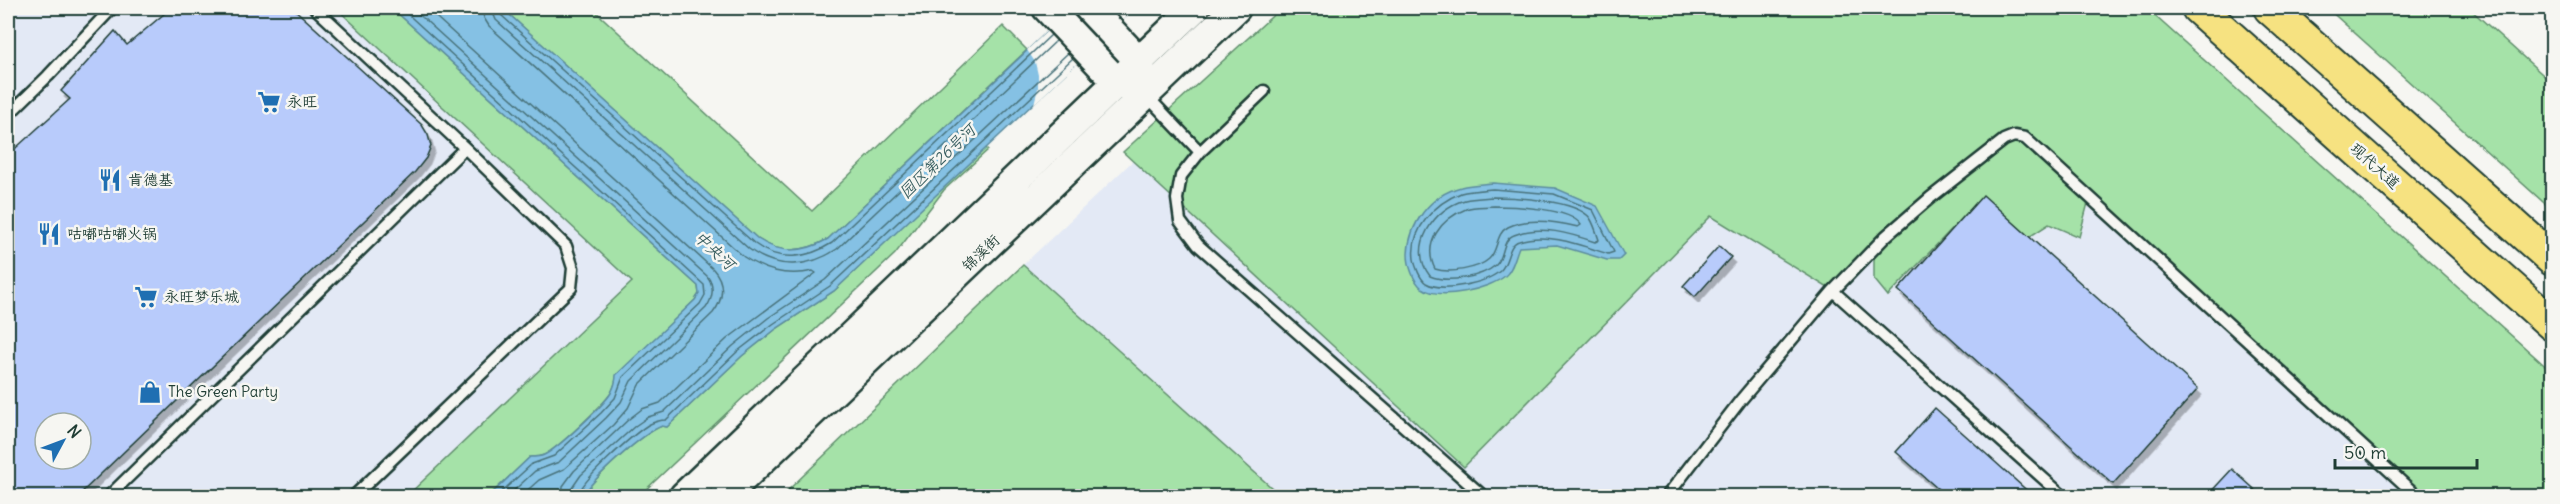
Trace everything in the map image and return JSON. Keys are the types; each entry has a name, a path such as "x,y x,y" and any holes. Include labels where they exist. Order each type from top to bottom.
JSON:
{"main road":[{"path":"1089,8 1139,61 1145,94"},
{"name":"锦溪街","path":"684,496 1195,8"},
{"name":"锦溪街","path":"724,496 1236,8"},
{"name":"现代大道","path":"2198,8 2553,324"},
{"path":"2270,8 2553,259"},
{"path":"1053,14 1118,83 1145,94"}],"lane":[{"path":"8,115 112,8"},
{"path":"315,8 566,246 573,268 571,288 362,494"},
{"path":"1264,91 1200,152 1181,176 1177,199 1180,220 1198,245 1483,496"},
{"path":"1145,94 1200,152"},
{"path":"1667,496 1740,401 1833,291 1886,236 2004,140 2014,136 2025,138 2417,496"},
{"path":"109,496 465,148"},
{"path":"1833,291 2063,496"}],"shaded area":[{"name":"永旺梦乐城","path":"8,8 336,8 632,282 406,496 8,496"},
{"path":"1294,8 2020,8 2552,496 1281,496 1023,265"}],"green space":[{"path":"336,8 392,8 698,286 699,294 695,300 617,375 611,393 590,416 550,451 542,456 530,457 489,496 408,495 632,282"},
{"path":"502,8 592,8 812,211 1003,26 1027,50 828,239 811,247 793,250 775,248 758,239"},
{"path":"1281,8 2146,8 2552,372 2552,496 2413,496 2088,203 2079,237 2049,224 2029,237 1983,196 1888,296 1874,279 1874,257 1833,291 1711,216 1464,467 1123,152"},
{"path":"2327,8 2469,8 2552,83 2552,210"},
{"path":"985,147 988,150 944,190 895,254 639,496 583,496 597,478 619,457 654,430 662,426 667,427 742,356 776,329 834,291"},
{"path":"1023,265 1281,496 782,496"}],"water":[{"path":"392,8 502,8 758,239 775,248 793,250 811,247 828,239 1072,8 1135,8 834,291 776,329 742,356 667,427 662,426 654,430 619,457 597,478 583,496 489,496 530,457 541,456 550,451 590,417 611,393 616,375 695,300 699,294 698,286"},
{"path":"1493,183 1555,188 1597,206 1624,255 1619,260 1607,260 1557,245 1519,247 1512,267 1498,281 1464,292 1440,293 1422,288 1412,272 1408,254 1412,232 1423,212 1450,191 1469,185"}],"pier":[{"path":"1072,8 1135,8 1034,104 1038,75 1035,62 1027,50"}],"building":[{"name":"永旺梦乐城","path":"171,8 293,8 422,125 431,146 426,158 415,172 78,496 8,496 8,155 70,99 61,91 115,31 127,45"},
{"path":"1983,195 2198,389 2113,484 1898,290"},
{"path":"1719,246 1731,257 1695,297 1683,286"},
{"path":"1935,408 2033,496 1946,496 1896,452"},
{"path":"2232,469 2262,496 2207,496"}],"place":[{"name":"永旺","path":"269,102"},
{"name":"肯德基","path":"110,180"},
{"name":"咕嘟咕嘟火锅","path":"49,234"},
{"name":"永旺梦乐城","path":"146,297"},
{"name":"The Green Party","path":"150,392"}],"water label":[{"name":"园区第26号河","path":"937,161"},
{"name":"中央河","path":"715,250"}]}
